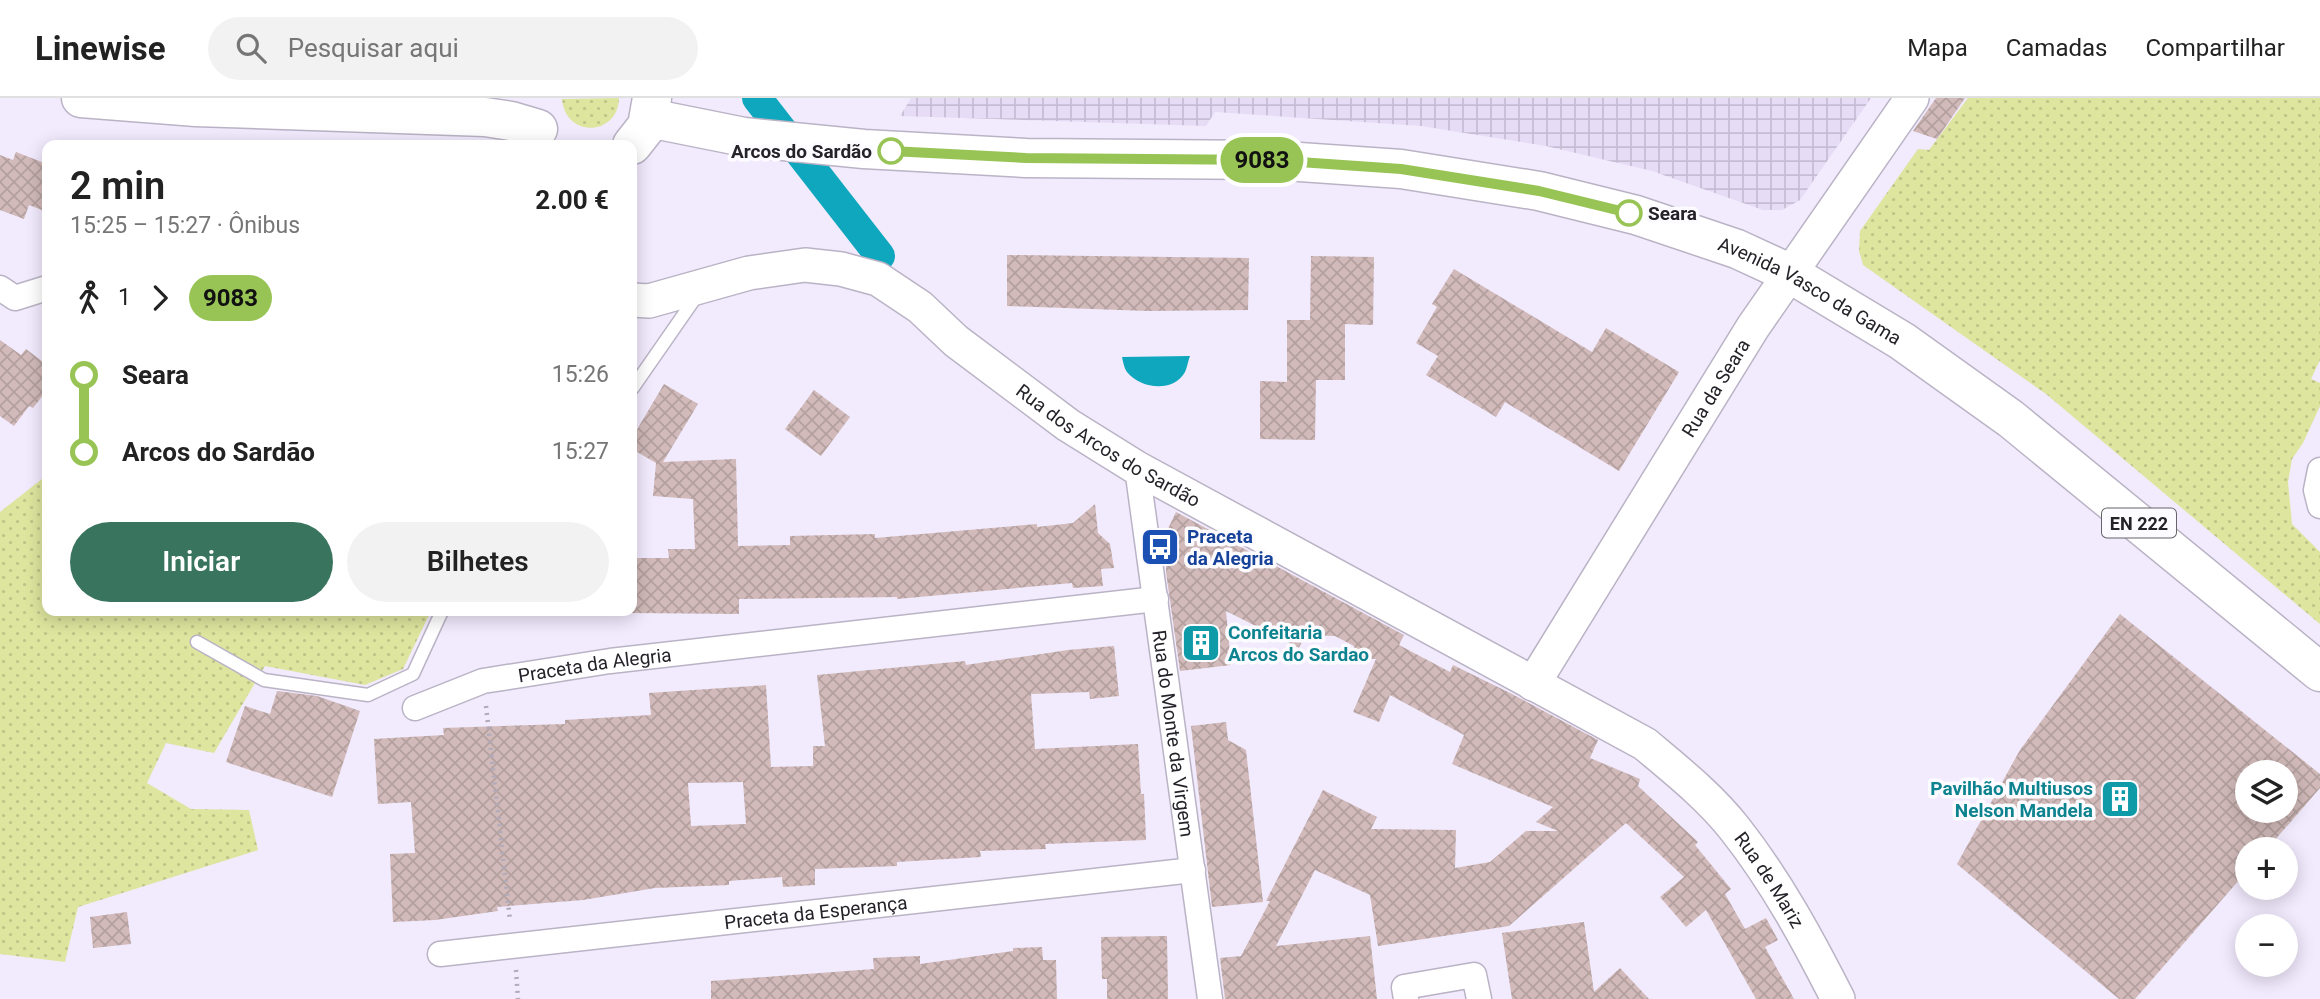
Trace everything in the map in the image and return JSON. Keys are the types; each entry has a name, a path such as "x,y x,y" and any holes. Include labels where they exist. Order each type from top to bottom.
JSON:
{"main road":[{"path":"81,98 196,107 485,117 511,121 542,132"},
{"name":"Rua da Seara","path":"1533,684 1789,273 1912,98"},
{"name":"Avenida Vasco da Gama","path":"644,121 744,137 864,149 1026,158 1270,160 1401,169 1539,191 1636,215 1737,249 1789,273 1902,341 2011,419 2320,672"},
{"name":"Rua dos Arcos do Sardão","path":"637,300 649,301 749,272 804,265 841,269 878,279 920,307 956,341 1068,425 1137,468 1645,744 1683,775"},
{"name":"Rua de Mariz","path":"1683,775 1734,827 1784,898 1838,999"}],"street":[{"path":"0,288 15,298 42,290"},
{"name":"Rua do Monte da Virgem","path":"1137,468 1210,999"},
{"path":"2320,470 2316,490 2320,506"},
{"name":"Praceta da Alegria","path":"415,708 484,681 610,661 1156,599"},
{"name":"Praceta da Esperança","path":"440,954 1193,870"},
{"path":"1406,999 1404,987 1474,975 1479,999"}],"lane":[{"path":"637,382 705,285"},
{"path":"197,642 264,680 368,695 413,674 440,616"}],"path":[{"path":"484,681 513,947"}],"shaded area":[{"path":"911,98 1871,98 1800,200 1782,210 1763,210 1652,171 1546,146 1421,126 1215,112 1206,126 900,116"}],"green space":[{"path":"619,98 616,111 610,120 591,128 572,121 565,112 562,99"},
{"path":"1968,98 2320,98 2320,360 2311,379 2320,383 2320,406 2303,443 2292,459 2288,482 2292,524 2320,552 2320,624 2046,394 1863,265 1859,251 1860,231 1918,149 1929,150"},
{"path":"42,479 42,616 429,616 403,669 365,685 265,666 214,753 166,743 147,783 191,809 249,810 258,850 78,907 65,962 0,954 0,512"}],"water":[{"path":"1190,356 1180,379 1165,386 1148,385 1133,378 1126,370 1122,357"}],"building":[{"path":"1936,98 1965,98 1937,139 1913,131"},
{"path":"16,152 42,162 42,210 29,205 24,219 0,210 0,155 13,160"},
{"path":"1007,255 1249,258 1248,310 1148,311 1007,306"},
{"path":"1311,256 1374,257 1373,325 1345,324 1345,380 1316,380 1315,440 1260,439 1260,381 1287,382 1287,320 1310,320"},
{"path":"1454,269 1592,352 1606,328 1679,372 1619,471 1505,402 1496,417 1426,375 1438,356 1416,343 1437,307 1432,304"},
{"path":"0,340 21,355 26,349 42,361 42,396 33,408 29,406 14,426 0,416"},
{"path":"664,384 698,404 663,462 736,459 738,546 790,545 790,536 875,534 875,538 1073,523 1095,504 1098,533 1110,544 1114,568 1101,569 1103,586 1073,588 1072,583 897,599 739,599 739,614 637,613 637,558 669,558 668,549 695,549 693,499 653,496 656,463 637,452 637,430"},
{"path":"814,390 850,417 821,456 785,429"},
{"path":"1176,512 1404,635 1399,645 1450,672 1453,665 1598,740 1590,758 1640,779 1638,786 1698,842 1695,845 1731,889 1725,894 1745,929 1766,918 1778,940 1765,947 1794,999 1756,999 1706,910 1686,927 1660,897 1684,877 1626,823 1509,926 1378,946 1370,895 1315,870 1276,946 1370,936 1377,999 1225,999 1220,958 1241,956 1323,790 1377,817 1371,829 1456,830 1455,868 1490,862 1526,831 1558,831 1536,822 1553,807 1452,764 1464,735 1390,695 1379,722 1353,712 1376,659 1354,658 1354,646 1335,636 1305,635 1299,648 1226,611 1231,665 1180,671 1166,572 1166,533"},
{"name":"Pavilhão Multiusos Nelson Mandela","path":"2120,614 2320,774 2320,788 2298,813 2298,760 2235,760 2235,823 2290,823 2277,837 2235,837 2235,885 2135,999 2119,999 1957,864 2020,750"},
{"path":"1114,646 1119,696 1090,699 1089,692 1031,694 1035,749 1138,744 1146,840 1045,844 1046,849 980,851 981,857 897,862 897,866 815,869 815,885 783,887 782,877 729,881 729,885 655,888 583,900 497,907 498,911 435,920 393,922 390,854 415,853 411,802 378,804 374,739 444,735 443,728 565,724 565,720 651,715 649,693 766,685 771,767 813,766 813,746 825,746 817,675 965,661 966,665","holes":["743,782 746,824 691,826 688,783"]},
{"path":"277,691 317,696 360,711 332,797 226,762 245,706 270,714"},
{"path":"1226,722 1228,740 1246,750 1263,902 1212,907 1191,726"},
{"path":"127,912 131,944 93,948 90,917"},
{"path":"1584,922 1594,992 1620,968 1649,999 1512,999 1502,933"},
{"path":"1167,936 1168,999 1107,999 1107,979 1102,979 1101,937"},
{"path":"1042,947 1043,960 1056,960 1057,999 711,999 711,981 874,969 873,958 920,956 920,964 1013,951 1013,948"}],"waterway":[{"path":"757,98 880,256"}],"bus line":[{"name":"9083","path":"891,151 1026,158 1270,160 1401,169 1539,191 1629,213"}],"place":[{"name":"Arcos do Sardão","path":"891,151"},
{"name":"Seara","path":"1629,213"},
{"name":"Praceta da Alegria","path":"1160,547"},
{"name":"Confeitaria Arcos do Sardao","path":"1201,643"},
{"name":"Pavilhão Multiusos Nelson Mandela","path":"2120,799"}]}
